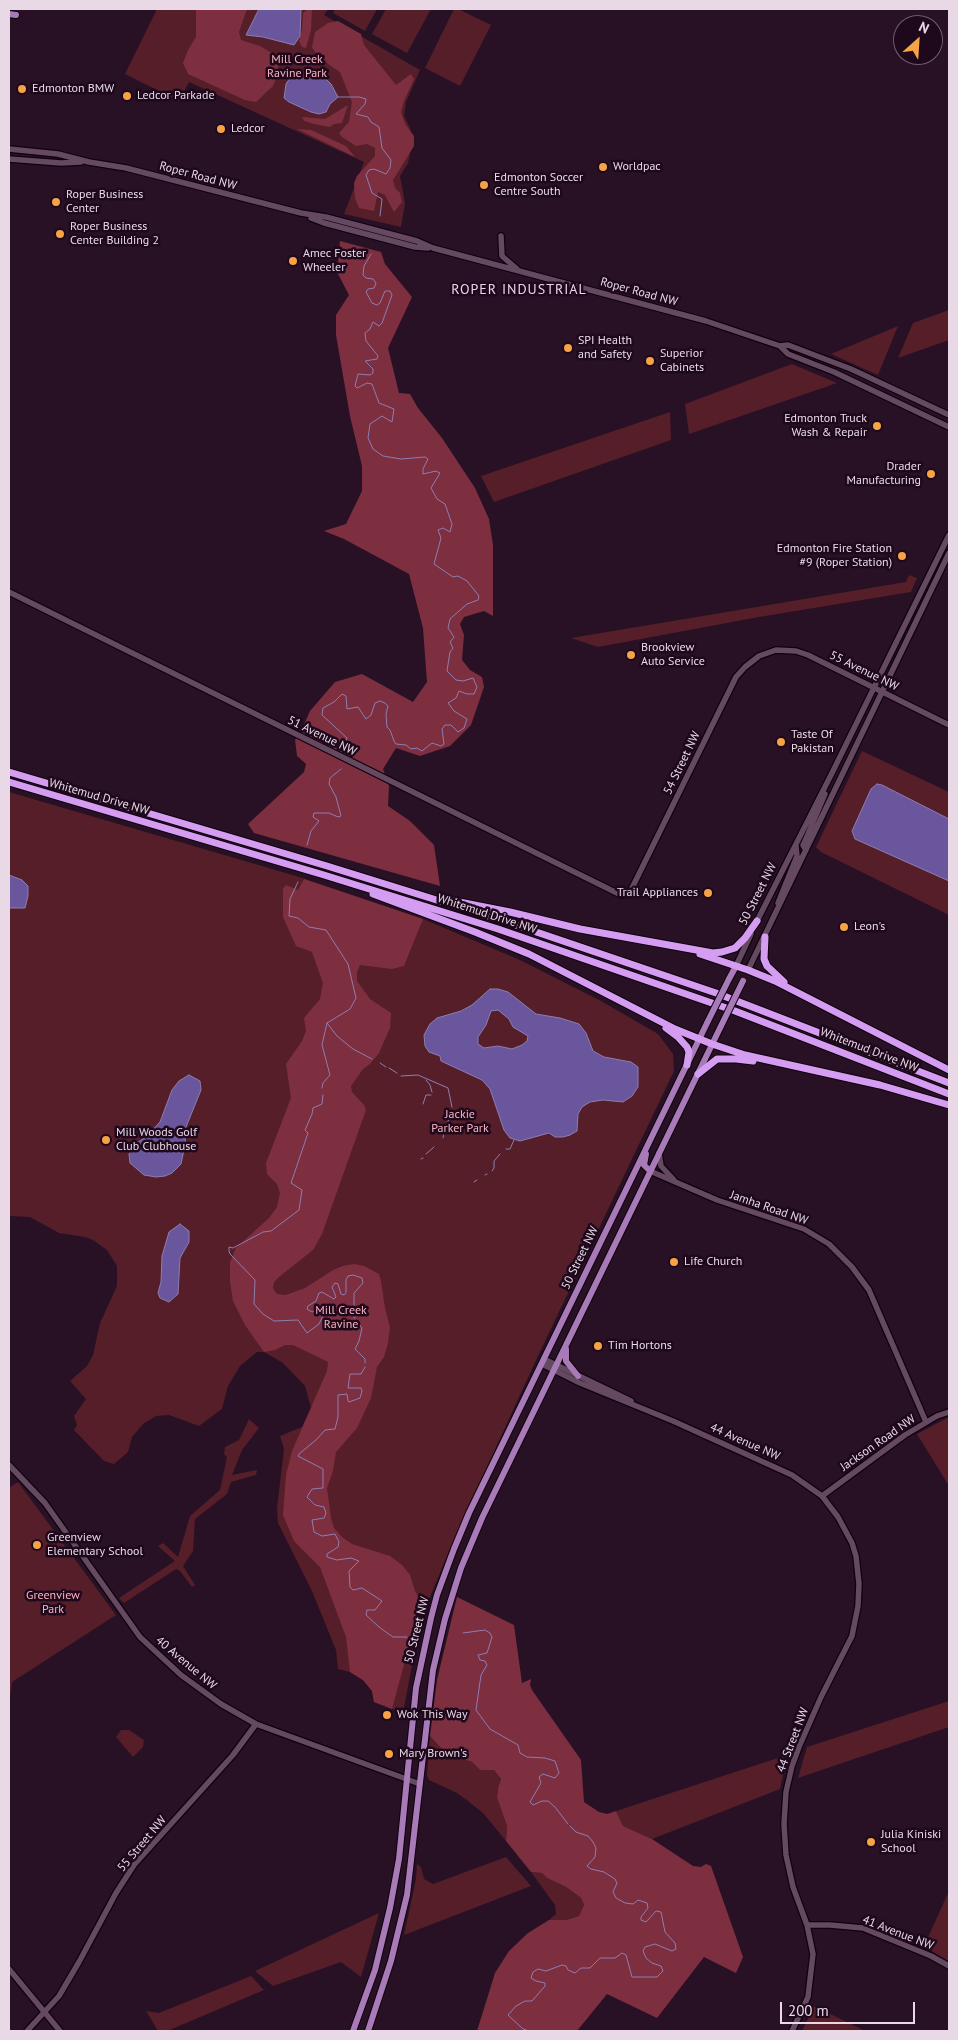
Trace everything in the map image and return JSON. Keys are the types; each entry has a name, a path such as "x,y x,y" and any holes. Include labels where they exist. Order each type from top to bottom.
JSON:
{"highway":[{"name":"Whitemud Drive NW","path":"9,772 420,894 716,993 949,1083"},
{"name":"Whitemud Drive NW","path":"9,782 324,875 498,929 736,1011 949,1094"},
{"path":"324,875 514,947 647,1014 712,1044 783,1065 880,1085 949,1104"},
{"path":"420,894 678,948 713,953 735,948 757,921"},
{"path":"765,937 764,959 767,966 771,972 794,990"},
{"path":"678,948 748,970 794,990 949,1070"},
{"path":"647,1014 674,1033 685,1044 689,1052 687,1065"},
{"path":"698,1074 718,1059 736,1059 783,1065"}],"main road":[{"name":"50 Street NW","path":"353,2031 374,1970 390,1908 399,1859 416,1688 430,1618 437,1595 469,1513 736,966"},
{"name":"50 Street NW","path":"368,2031 385,1983 399,1934 410,1873 433,1670 453,1593 482,1518 748,970"},
{"path":"648,1145 644,1165 650,1172"},
{"path":"567,1343 566,1361 578,1376"}],"street":[{"name":"Roper Road NW","path":"9,149 58,154 132,170 301,214 326,217 433,248 706,321 780,346 788,345 859,372 949,415"},
{"name":"Roper Road NW","path":"9,159 61,163 89,162"},
{"path":"501,236 502,256 521,271"},
{"name":"Roper Road NW","path":"780,346 788,354 841,376 949,427"},
{"name":"50 Street NW","path":"736,966 949,535"},
{"name":"50 Street NW","path":"748,970 949,553"},
{"name":"51 Avenue NW","path":"9,592 602,886 621,895 627,894"},
{"name":"55 Avenue NW","path":"767,652 786,650 808,654 949,724"},
{"name":"54 Street NW","path":"627,894 634,886 736,677 747,664 767,652"},
{"path":"806,850 803,845 804,841 822,802 832,774"},
{"path":"775,914 779,896 796,856 796,846"},
{"path":"659,1154 661,1166 676,1181"},
{"name":"Jamha Road NW","path":"650,1172 676,1181 717,1200 804,1229 835,1250 852,1266 869,1290 926,1422"},
{"name":"44 Avenue NW","path":"543,1361 611,1397 655,1414"},
{"name":"44 Avenue NW","path":"555,1368 578,1376 655,1414 792,1475 822,1496"},
{"name":"Jackson Road NW","path":"822,1496 878,1454 926,1422 949,1412"},
{"name":"40 Avenue NW","path":"9,1465 45,1503 140,1637 181,1675 221,1704 256,1724 420,1784"},
{"name":"44 Street NW","path":"792,2031 808,1998 813,1954 807,1925 793,1887 786,1855 784,1824 786,1792 799,1748 821,1697 852,1636 860,1584 852,1544 838,1517 822,1496"},
{"name":"55 Street NW","path":"27,2031 59,1996 99,1922 134,1865 233,1755 256,1724"},
{"name":"41 Avenue NW","path":"807,1925 830,1924 863,1928 929,1955 949,1966"},
{"path":"9,1969 44,2014 60,2031"}],"green space":[{"name":"Mill Creek Ravine Park","path":"157,9 328,9 324,15 420,70 406,102 404,116 413,140 408,163 400,176 405,203 401,227 344,214 364,162 189,82 179,101 125,74"},
{"path":"196,9 247,9 239,32 241,40 260,46 277,55 284,54 287,56 285,61 278,66 278,73 273,86 256,102 245,100 188,74 183,63 196,37"},
{"path":"308,9 312,9 311,30 306,48 302,47 299,41 303,13"},
{"path":"335,9 377,9 365,31 333,13"},
{"path":"386,9 431,9 407,53 372,34"},
{"path":"454,9 458,9 491,25 460,86 425,68"},
{"path":"338,21 361,34 364,45 396,85 411,74 414,79 401,112 405,124 414,136 414,146 393,180 395,188 400,193 402,202 394,212 385,195 378,192 374,211 359,208 355,198 354,183 357,176 375,156 375,148 367,144 356,146 339,133 349,122 352,102 340,72 328,64 312,47 315,32 328,23"},
{"path":"348,105 342,123 334,124 330,127 304,121 302,117 325,119"},
{"path":"297,129 311,130 346,146 355,157"},
{"path":"340,241 381,252 385,264 412,297 388,348 399,393 410,394 418,408 442,438 475,488 489,519 493,545 493,616 484,611 464,617 460,624 464,635 462,660 470,670 482,677 484,687 471,725 450,746 420,756 396,748 383,769 389,786 388,806 410,821 434,845 440,886 254,833 248,824 304,772 306,764 297,756 295,740 310,711 335,682 362,674 413,702 427,682 423,628 409,574 344,539 324,531 346,524 362,491 362,466 350,416 336,335 336,315 349,295 337,272"},
{"path":"949,310 949,340 898,358 913,323"},
{"path":"898,326 878,375 831,354"},
{"path":"792,364 837,383 689,434 685,404"},
{"path":"670,412 671,440 494,502 481,476"},
{"path":"909,575 917,578 911,592 759,617 598,647 571,638 906,582"},
{"path":"862,751 949,792 949,915 821,852 816,847"},
{"name":"Jackie Parker Park","path":"9,792 296,876 423,919 520,960 601,1001 658,1034 673,1054 674,1071 537,1358 455,1537 425,1609 420,1623 403,1713 374,1702 372,1691 363,1680 350,1672 338,1669 336,1650 312,1591 278,1523 277,1508 284,1449 280,1436 302,1427 311,1408 305,1386 283,1363 264,1352 257,1352 240,1366 228,1386 222,1409 199,1426 169,1415 156,1416 143,1424 132,1437 128,1452 114,1464 104,1461 74,1430 77,1425 74,1416 86,1399 70,1381 87,1366 93,1355 100,1323 117,1286 117,1266 107,1250 93,1240 59,1233 30,1217 9,1216"},
{"name":"Mill Creek Ravine","path":"304,879 423,919 404,966 392,969 360,965 357,972 357,981 370,999 391,1013 390,1028 379,1053 363,1069 351,1086 352,1092 366,1110 322,1234 313,1250 279,1277 274,1282 273,1288 277,1294 286,1295 305,1288 333,1270 354,1264 364,1266 379,1274 381,1281 390,1327 388,1343 384,1357 377,1367 371,1398 357,1428 336,1452 333,1471 327,1488 334,1528 352,1544 390,1556 402,1565 410,1575 415,1591 421,1601 392,1709 374,1702 372,1691 363,1680 350,1672 346,1637 320,1567 294,1541 283,1515 286,1475 292,1451 327,1371 328,1362 293,1345 285,1345 275,1350 264,1352 245,1325 233,1301 230,1282 230,1262 236,1248 269,1218 277,1207 280,1193 277,1184 267,1174 266,1163 291,1098 286,1064 302,1041 306,1031 304,1018 320,999 323,983 312,952 296,946 283,917 283,889 286,885 298,890"},
{"path":"949,1417 949,1486 917,1434"},
{"path":"249,1419 259,1428 242,1450 232,1475 257,1470 256,1475 231,1482 227,1494 195,1519 193,1551 183,1566 195,1585 192,1587 180,1571 176,1569 124,1603 119,1598 175,1561 158,1546 163,1543 178,1557 190,1516 220,1490 227,1457 224,1454 225,1447 239,1440"},
{"name":"Greenview Park","path":"18,1482 116,1615 12,1682 9,1706 9,1488"},
{"path":"457,1597 514,1625 522,1683 531,1679 530,1685 532,1690 581,1760 584,1802 599,1812 607,1814 616,1811 623,1826 652,1839 693,1866 701,1867 706,1864 711,1866 743,1957 736,1973 704,1957 657,2018 607,1994 577,2031 477,2031 495,1973 509,1951 528,1933 549,1920 566,1920 579,1916 584,1905 581,1898 566,1887 547,1878 542,1873 531,1872 506,1841 507,1826 497,1798 501,1779 494,1770 480,1770 472,1762 453,1756 441,1748 430,1736 437,1680"},
{"path":"949,1701 949,1727 798,1778 807,1747"},
{"path":"121,1730 129,1730 144,1740 143,1747 133,1757 116,1737"},
{"path":"430,1736 441,1748 453,1756 472,1762 480,1770 494,1770 501,1779 497,1798 507,1826 506,1841 483,1813 468,1801 457,1793 429,1780 427,1775"},
{"path":"787,1755 780,1789 652,1839 623,1826 616,1811"},
{"path":"506,1857 531,1886 404,1935 416,1879 417,1864 421,1867 424,1879 433,1884"},
{"path":"531,1872 542,1873 547,1878 566,1887 581,1898 584,1905 579,1916 566,1920 549,1920 556,1914 555,1905"},
{"path":"949,1891 949,1962 924,1946"},
{"path":"379,1913 361,1977 341,1962 273,1986 255,1971"},
{"path":"251,1976 264,1990 167,2031 158,2031 146,2011 159,2013"},
{"path":"814,2006 865,2031 802,2031"}],"shaded area":[{"path":"259,9 301,9 300,36 294,45 263,37 246,35"},
{"path":"301,71 306,73 312,71 321,74 331,84 338,97 330,104 326,112 319,114 311,112 284,98 286,84 290,78 298,76"},
{"path":"877,784 949,819 949,881 855,839 852,831 871,789"},
{"path":"9,875 22,880 28,886 25,908 9,908"},
{"path":"490,989 498,989 508,992 536,1014 560,1018 579,1024 586,1033 593,1051 604,1057 631,1062 638,1067 638,1087 632,1096 623,1102 603,1100 590,1102 582,1107 578,1114 577,1131 570,1135 555,1137 549,1133 520,1141 510,1138 504,1130 490,1089 482,1080 441,1061 440,1056 429,1052 425,1046 424,1035 430,1024 437,1018 461,1011 472,1005","holes":["498,1010 509,1019 513,1027 528,1036 527,1041 512,1049 498,1046 484,1048 478,1044 478,1037 486,1025 491,1011"]},
{"path":"189,1075 200,1081 201,1090 186,1127 181,1164 172,1173 165,1176 144,1175 130,1163 129,1154 133,1146 148,1135 160,1122 172,1090 179,1081"},
{"path":"180,1224 189,1231 189,1242 180,1258 178,1294 169,1302 160,1298 158,1293 161,1282 162,1256 169,1232"}],"waterway":[{"path":"338,97 366,99 365,104 356,114 368,117 371,122 379,127 382,148 391,160 390,168 386,174 374,169 369,170 366,175 372,193 382,199 380,216"},
{"path":"345,746 347,738 322,715 323,708 334,702 342,694 346,696 347,709 358,707 366,719 371,715 375,703 380,701 385,703 388,706 386,714 387,727 396,744 406,745 411,749 417,748 422,751 432,743 441,746 444,744 442,729 445,725 451,725 458,732 464,728 467,719 454,711 448,703 456,698 459,691 474,694 477,687 473,678 463,681 456,680 447,671 450,652 453,648 450,642 454,637 448,628 450,619 467,604 478,600 479,596 467,581 458,576 453,577 434,564 441,538 438,530 443,528 450,532 452,524 445,504 437,499 431,488 440,473 436,471 423,474 423,469 428,459 425,457 401,459 383,456 373,449 368,438 370,424 382,416 392,422 394,409 379,403 372,384 367,383 357,388 355,386 358,374 370,375 373,373 373,369 365,361 377,359 378,356 366,341 365,333 370,329 373,322 379,326 382,323 392,295 390,291 385,291 380,303 377,305 372,303 366,292 368,289 374,288 376,283 373,279 366,278 363,275 364,266 371,254"},
{"path":"307,845 311,831 319,821 313,817 314,813 329,813 338,817 341,816 336,797 329,784 330,778 341,769"},
{"path":"298,882 290,899 289,916 298,918 309,927 326,930 348,964 356,998 350,1009 327,1023 322,1045 330,1075 323,1083 322,1088"},
{"path":"327,1023 337,1036 353,1049 372,1059"},
{"path":"380,1063 386,1067"},
{"path":"389,1068 397,1073"},
{"path":"401,1076 418,1075 448,1088 452,1107"},
{"path":"426,1080 432,1092"},
{"path":"323,1095 322,1104 313,1108 305,1130 308,1133 291,1183 302,1190 299,1210 271,1231 263,1232 233,1248 229,1247 229,1251 255,1280 254,1304 263,1314 274,1321 298,1320 307,1333 319,1324 325,1312 323,1307 312,1312 307,1309 308,1306 316,1301 319,1293 322,1292 334,1299 336,1297 332,1287 335,1283 338,1284 341,1294 344,1295 346,1293 346,1280 348,1276 353,1275 362,1278 363,1283 354,1293 354,1305 350,1312 362,1328 355,1349 365,1359 365,1363"},
{"path":"423,1104 426,1095 431,1095"},
{"path":"447,1124 452,1111"},
{"path":"434,1126 447,1127"},
{"path":"443,1138 445,1127"},
{"path":"506,1149 510,1149 514,1140"},
{"path":"426,1154 434,1147"},
{"path":"492,1171 494,1161 500,1154"},
{"path":"365,1367 361,1374 350,1374 348,1388 361,1388 360,1398 349,1402 347,1394 338,1395 338,1417 335,1429 325,1430 298,1456 323,1469 323,1488 312,1489 307,1497 315,1505 324,1507 326,1513 324,1518 312,1520 314,1532 322,1536 335,1534 339,1542 338,1547 327,1554 327,1557 337,1560 351,1558 359,1561 349,1571 350,1587 353,1590 362,1588 382,1601 375,1610 367,1610 366,1615 393,1637 407,1637"},
{"path":"463,1633 485,1630 492,1637 487,1653 478,1655 480,1660 485,1661 487,1665 481,1675 476,1710 490,1729 518,1745 520,1753 527,1757 545,1758 555,1761 559,1773 555,1778 543,1774 539,1777 541,1783 530,1802 533,1805 542,1801 548,1801 568,1824"},
{"path":"529,2031 523,2029 508,2015 516,2006 525,2001 532,2001 545,1986 545,1983 531,1978 533,1972 538,1969 546,1971 562,1965 575,1973 581,1968 590,1968 600,1958 615,1958 622,1953 626,1955 632,1977 657,1977 663,1971 661,1966 652,1963 646,1958 643,1951 645,1947 655,1944 672,1951 676,1949 675,1943 665,1932 661,1912 656,1911 646,1922 641,1920 641,1917 648,1908 647,1903 638,1900 633,1904 625,1903 616,1898 613,1892 617,1883 615,1879 604,1872 587,1866 595,1857 596,1848 588,1836 576,1832 570,1826"}],"place":[{"name":"Edmonton BMW","path":"22,89"},
{"name":"Ledcor Parkade","path":"127,96"},
{"name":"Ledcor","path":"221,129"},
{"name":"Worldpac","path":"603,167"},
{"name":"Edmonton Soccer Centre South","path":"484,185"},
{"name":"Roper Business Center","path":"56,202"},
{"name":"Roper Business Center Building 2","path":"60,234"},
{"name":"Amec Foster Wheeler","path":"293,261"},
{"name":"SPI Health and Safety","path":"568,348"},
{"name":"Superior Cabinets","path":"650,361"},
{"name":"Edmonton Truck Wash & Repair","path":"877,426"},
{"name":"Drader Manufacturing","path":"931,474"},
{"name":"Edmonton Fire Station #9 (Roper Station)","path":"902,556"},
{"name":"Brookview Auto Service","path":"631,655"},
{"name":"Taste Of Pakistan","path":"781,742"},
{"name":"Trail Appliances","path":"708,893"},
{"name":"Leon's","path":"844,927"},
{"name":"Mill Woods Golf Club Clubhouse","path":"106,1140"},
{"name":"Life Church","path":"674,1262"},
{"name":"Tim Hortons","path":"598,1346"},
{"name":"Greenview Elementary School","path":"37,1545"},
{"name":"Wok This Way","path":"387,1715"},
{"name":"Mary Brown's","path":"389,1754"},
{"name":"Julia Kiniski School","path":"871,1842"}],"district":[{"name":"ROPER INDUSTRIAL","path":"519,290"}]}
